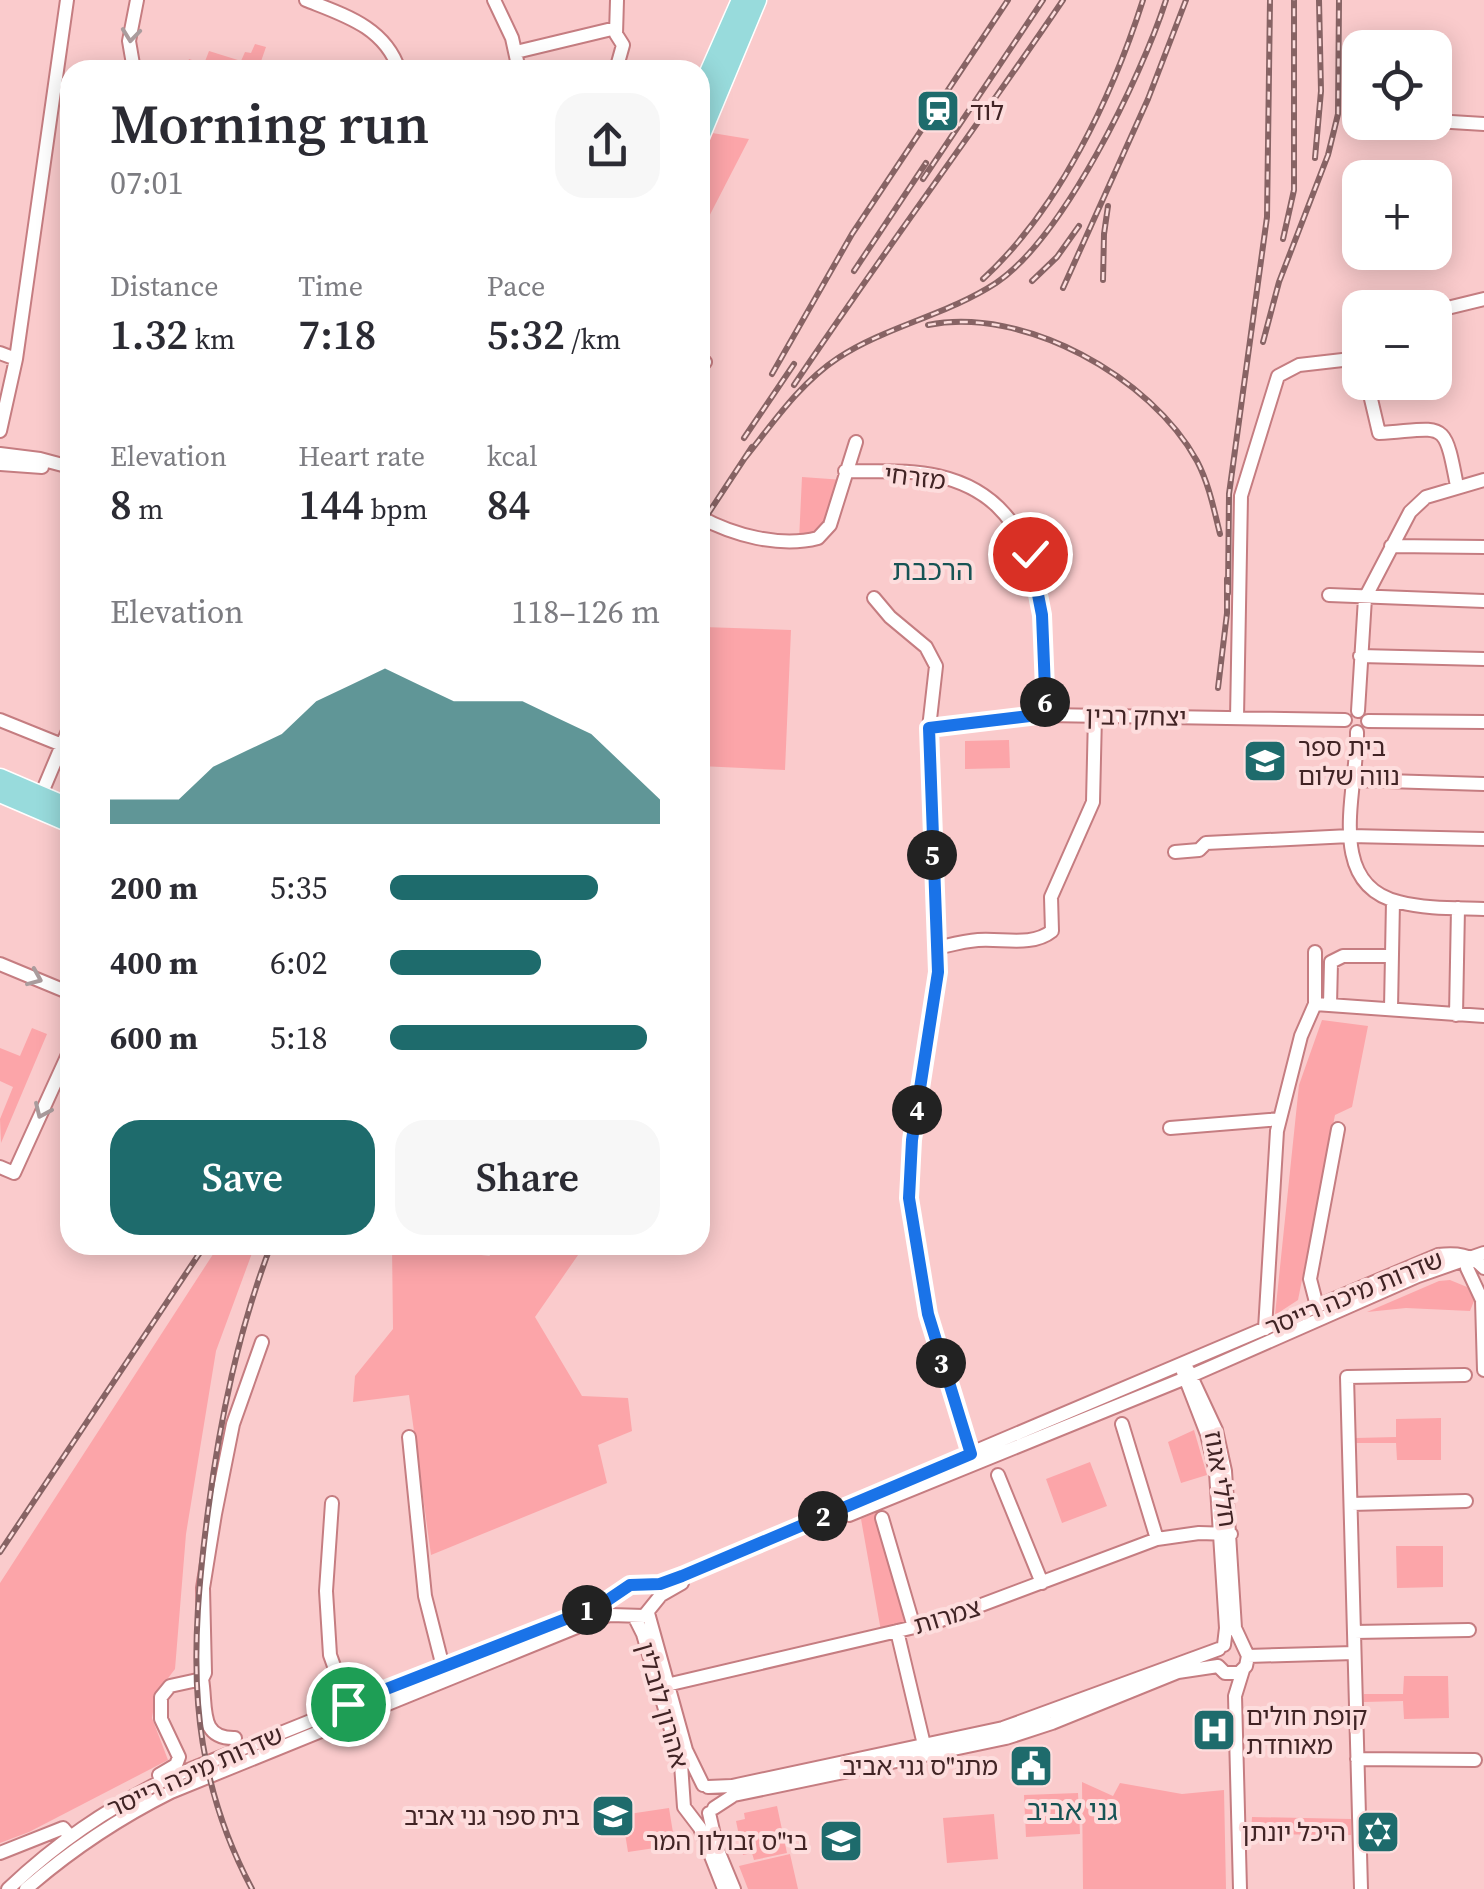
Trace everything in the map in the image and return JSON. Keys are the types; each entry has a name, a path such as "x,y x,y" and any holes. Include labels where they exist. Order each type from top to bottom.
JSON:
{"main road":[{"path":"710,70 741,0"},
{"path":"710,113 757,0"},
{"path":"0,778 60,816"},
{"path":"0,792 60,806"}],"street":[{"path":"0,431 16,359 67,0"},
{"path":"132,60 129,41 137,0"},
{"path":"306,0 377,34 395,60"},
{"path":"494,0 520,51"},
{"path":"504,0 521,60"},
{"path":"617,0 617,39 624,44 619,60"},
{"path":"520,51 616,28"},
{"path":"1452,122 1484,124"},
{"path":"1452,307 1484,299"},
{"path":"0,353 16,359"},
{"path":"1236,718 1241,496 1278,376 1299,365 1342,360"},
{"path":"1371,400 1379,433 1434,430 1444,434 1456,486"},
{"path":"710,521 741,535 818,538 830,525 856,442"},
{"path":"0,454 60,464"},
{"path":"0,464 60,467"},
{"name":"מזרחי","path":"846,471 936,475 968,485 1018,528 1030,554 1042,615 1046,714"},
{"path":"1484,480 1426,497 1410,512 1365,598 1360,656 1363,716 1366,727 1358,732 1348,729 1344,720 1350,712 1363,716 1484,722"},
{"path":"1391,546 1484,547"},
{"path":"1329,595 1484,601"},
{"path":"874,598 926,647 936,666 929,728 938,972 912,1140 909,1198 928,1314 971,1454"},
{"path":"1360,656 1484,659"},
{"name":"יצחק רבין","path":"929,728 1046,714 1344,720"},
{"path":"937,948 976,940 1024,941 1052,932 1051,897 1092,802 1094,715"},
{"path":"0,720 60,744"},
{"path":"1358,732 1350,836 1357,873 1368,887 1393,900 1484,909"},
{"path":"39,802 60,750"},
{"path":"1354,780 1484,784"},
{"path":"1175,852 1199,850 1206,844 1350,836 1484,838"},
{"path":"1391,1008 1393,900"},
{"path":"1456,1015 1458,908"},
{"path":"1265,1329 1270,1206 1280,1119 1301,1036 1315,1004 1315,952"},
{"path":"1330,1005 1331,962 1343,956 1392,956"},
{"path":"0,964 60,989"},
{"path":"1315,1004 1484,1016"},
{"path":"0,1167 14,1173 60,1072"},
{"path":"1170,1128 1280,1119"},
{"path":"1317,1306 1310,1279 1338,1129"},
{"name":"שדרות מיכה רייסר","path":"640,1585 660,1584 682,1576 971,1454 1187,1373 1265,1329 1438,1255 1477,1255"},
{"path":"1484,1268 1477,1255 1468,1268 1482,1300 1484,1370"},
{"name":"שדרות מיכה רייסר","path":"26,1889 79,1844 115,1820 171,1792 599,1618 641,1612 686,1581 1477,1255"},
{"path":"1439,1268 1470,1275"},
{"path":"235,1738 224,1738 206,1723 202,1680 206,1673 203,1588 234,1424 262,1342"},
{"name":"חללי אגוז","path":"1187,1373 1210,1447 1226,1534 1235,1628 1244,1657 1235,1696 1237,1889"},
{"path":"1361,1889 1347,1377 1465,1375"},
{"path":"1122,1424 1158,1539"},
{"path":"409,1436 425,1596 444,1667"},
{"path":"998,1475 1042,1584"},
{"path":"1350,1504 1466,1500"},
{"path":"332,1503 326,1591 330,1654 348,1704"},
{"path":"882,1518 914,1627"},
{"name":"חללי אגוז","path":"1226,1534 1226,1628 1220,1668 1228,1696 1237,1889"},
{"name":"צמרות","path":"663,1686 914,1627 1158,1539 1226,1534"},
{"path":"630,1585 640,1585 651,1594 641,1612 620,1608 622,1592 630,1585"},
{"name":"שדרות מיכה רייסר","path":"8,1889 66,1831 164,1780 599,1606 622,1592"},
{"name":"אהרון לובלין","path":"641,1612 686,1750 706,1786"},
{"path":"1354,1632 1469,1630"},
{"path":"897,1631 925,1751"},
{"path":"690,1815 700,1817 734,1795 925,1751 1049,1714 1233,1642 1244,1657"},
{"path":"724,1889 700,1828 684,1808 684,1794 690,1787 732,1786 1006,1738 1178,1672 1220,1668 1230,1674 1244,1657 1354,1653"},
{"path":"0,1852 66,1831 176,1765 178,1752 159,1712 160,1697 170,1686 202,1680"},
{"name":"אהרון לובלין","path":"663,1686 684,1794"},
{"path":"1357,1759 1474,1760"},
{"path":"706,1786 715,1799 712,1811 718,1848 734,1889"}],"shaded area":[{"path":"255,44 266,47 261,60 241,60 245,52 251,53"},
{"path":"209,51 238,60 206,60"},
{"path":"710,133 749,139 710,215"},
{"path":"802,477 844,480 830,525 799,540"},
{"path":"710,627 791,630 785,770 710,766"},
{"path":"1009,740 1010,768 965,769 965,741"},
{"path":"1322,1020 1368,1026 1352,1107 1335,1115 1298,1300 1275,1315 1299,1085"},
{"path":"32,1028 47,1034 1,1143 0,1119 13,1087 0,1081 0,1048 20,1056"},
{"path":"213,1255 251,1255 216,1351 186,1534 175,1669 156,1694 152,1718 168,1760 0,1843 0,1583"},
{"path":"392,1255 578,1255 535,1317 582,1396 628,1398 632,1431 598,1445 607,1483 431,1555 409,1395 353,1402 355,1376 393,1329"},
{"path":"1450,1280 1467,1287 1474,1301 1470,1311 1406,1308 1367,1312 1439,1281"},
{"path":"1441,1418 1441,1460 1397,1460 1396,1443 1356,1443 1356,1438 1396,1437 1396,1419"},
{"path":"1194,1430 1207,1475 1181,1483 1168,1442"},
{"path":"1090,1462 1107,1506 1062,1523 1046,1479"},
{"path":"877,1512 910,1624 881,1631 861,1519"},
{"path":"1396,1546 1443,1546 1443,1587 1397,1588"},
{"path":"1404,1676 1448,1676 1449,1718 1404,1719 1403,1701 1364,1702 1364,1694 1403,1694"},
{"path":"1082,1782 1113,1796 1120,1783 1182,1794 1224,1790 1226,1889 1083,1889"},
{"path":"1078,1793 1080,1834 1026,1837 1024,1795"},
{"path":"777,1806 787,1853 754,1860 752,1853 743,1855 736,1821 745,1819 744,1813"},
{"path":"669,1808 675,1845 628,1852 622,1815"},
{"path":"994,1814 998,1859 947,1863 943,1818"},
{"path":"1252,1817 1351,1819 1351,1835 1251,1834"},
{"path":"790,1854 798,1889 748,1889 739,1866"}],"railway":[{"path":"772,374 852,234 1008,0"},
{"path":"923,179 1043,0"},
{"path":"794,385 1063,0"},
{"path":"983,279 1036,220 1080,150 1116,75 1143,0"},
{"path":"745,458 799,391 838,358 876,337 977,294 1022,261 1073,194 1097,154 1138,71 1166,0"},
{"path":"1063,288 1148,99 1186,0"},
{"path":"1228,593 1229,494 1267,217 1270,0"},
{"path":"1283,239 1294,190 1294,0"},
{"path":"1315,158 1321,91 1319,0"},
{"path":"1263,342 1279,282 1328,155 1338,114 1339,0"},
{"path":"854,271 926,163"},
{"path":"1103,280 1108,206"},
{"path":"1032,281 1057,257 1079,226"},
{"path":"928,325 965,322 1004,326 1081,354 1117,376 1176,430 1197,461 1220,534"},
{"path":"744,438 794,364"},
{"path":"710,511 752,447"},
{"path":"1218,688 1227,579"},
{"path":"0,1552 198,1255"},
{"path":"252,1889 214,1796 204,1750 196,1658 202,1562 218,1443 240,1343 267,1255"}],"place":[{"name":"לוד","path":"938,111"},
{"name":"בית ספר נווה שלום","path":"1265,761"},
{"name":"קופת חולים מאוחדת","path":"1214,1730"},
{"name":"מתנ\"ס גני אביב","path":"1031,1766"},
{"name":"בית ספר גני אביב","path":"613,1816"},
{"name":"היכל יונתן","path":"1378,1832"},
{"name":"בי\"ס זבולון המר","path":"841,1841"}],"district":[{"name":"הרכבת","path":"933,570"},
{"name":"גני אביב","path":"1072,1810"}],"route":[{"path":"348,1704 599,1606 630,1585 660,1584 682,1576 971,1454 928,1314 909,1198 912,1140 938,972 929,728 1046,714 1042,615 1030,554"}]}
